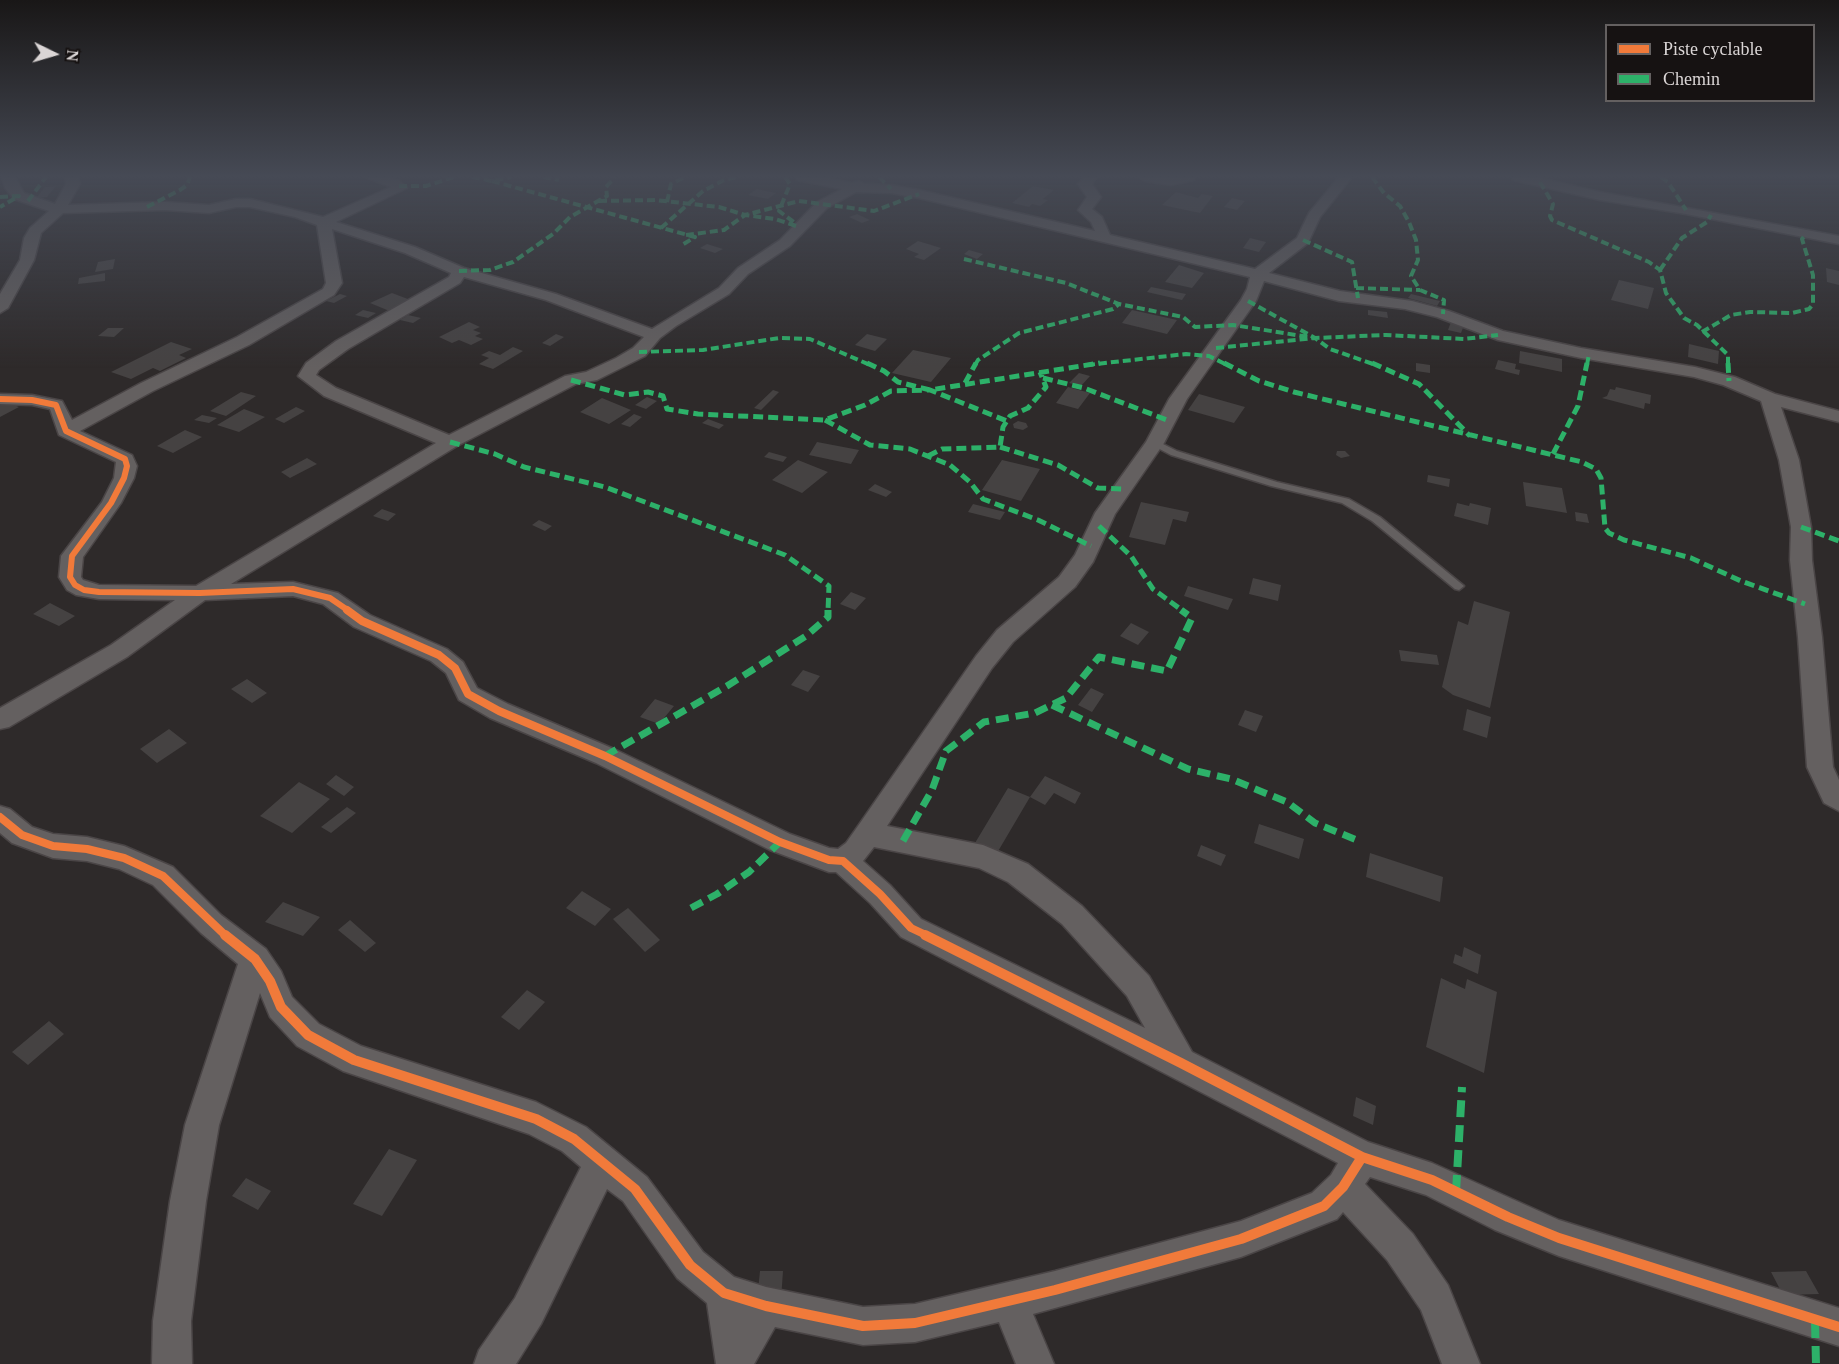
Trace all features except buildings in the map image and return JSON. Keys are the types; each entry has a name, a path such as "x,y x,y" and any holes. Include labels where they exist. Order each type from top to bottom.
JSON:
{"street":[{"path":"0,308 27,260 31,241"},
{"path":"66,431 155,383 223,352 329,292 334,283 327,241"},
{"path":"381,241 459,271 551,297 654,335"},
{"path":"0,720 119,651 200,592 450,442 571,380 591,376 622,362 639,351 654,335 724,291 743,271 787,241"},
{"path":"1119,241 1339,296 1406,304 1443,314 1497,335 1581,353 1695,372 1729,381 1769,398 1839,417"},
{"path":"843,861 856,851 919,754 984,662 1005,636 1066,582 1085,557 1105,513 1155,443 1178,399 1248,301 1255,289 1258,274 1302,241"},
{"path":"450,442 330,392 306,376 312,367 362,332 455,280 459,271"},
{"path":"1769,398 1790,460 1801,527 1801,560 1810,637 1820,767 1833,795 1839,800"},
{"path":"0,399 32,400 56,405 66,431 114,452 125,459 128,466 111,503 72,556 70,577 75,585 84,590 99,592 293,589 330,598 362,621 439,655 455,668 468,694 498,711 605,756 780,842 829,860 843,861 880,894 911,928 1181,1062 1353,1172 1435,1298 1461,1364"},
{"path":"0,817 22,835 53,846 87,849 124,858 163,876 210,924 255,959 270,981 281,1007 308,1035 354,1060 536,1119 574,1139 635,1189 690,1265 724,1293 766,1306 863,1326 915,1323 1009,1301 1241,1239 1324,1206 1353,1172"},
{"path":"868,834 983,857 1018,873 1072,915 1138,986 1181,1062"},
{"path":"172,1364 172,1321 188,1201 202,1125 255,959"},
{"path":"493,1364 528,1311 602,1162"},
{"path":"1353,1172 1432,1179 1508,1217 1559,1238 1839,1327"},
{"path":"724,1293 735,1362"},
{"path":"1009,1301 1035,1364"},
{"path":"735,1362 766,1306"}],"lane":[{"path":"1155,443 1174,453 1206,463 1345,501 1376,519 1460,586"}],"marked path":[{"path":"459,271 490,270 513,262 543,241"},
{"path":"682,245 689,241"},
{"path":"1304,241 1352,262 1358,298"},
{"path":"1416,241 1418,260 1411,276 1420,290 1444,300 1443,314"},
{"path":"1597,241 1649,262 1660,270 1666,293 1684,318 1697,325 1728,355 1729,381"},
{"path":"1660,270 1680,241"},
{"path":"1702,332 1731,315 1750,312 1792,313 1809,309 1813,304 1813,275 1803,241"},
{"path":"964,259 1066,283 1119,304 1183,317 1195,327 1233,325 1315,338"},
{"path":"1356,288 1420,290"},
{"path":"1248,301 1315,338 1330,349 1379,366 1419,384 1470,436"},
{"path":"965,383 978,360 1019,333 1113,309 1119,304"},
{"path":"1216,348 1315,338 1386,335 1464,339 1498,335"},
{"path":"639,352 703,350 779,338 810,339 884,371 898,382 930,390 1077,366 1186,354 1209,356 1259,381 1294,392 1582,462 1596,469 1601,478 1605,528 1609,533 1624,540 1691,558 1741,581 1805,604"},
{"path":"1553,454 1578,406 1589,354"},
{"path":"928,456 942,449 1000,447 1003,427 1010,416 1028,408 1046,387 1040,372"},
{"path":"1043,378 1084,388 1167,420"},
{"path":"571,380 625,395 648,392 663,396 667,409 698,414 825,420 865,405 891,391 930,390 1007,421"},
{"path":"825,420 870,445 910,449 950,465 970,482 983,499 1038,520 1091,546"},
{"path":"450,442 495,454 524,467 605,487 666,509 785,555 829,586 828,617 806,636 727,686 605,756"},
{"path":"1000,447 1058,465 1098,488 1122,489"},
{"path":"903,841 932,790 946,751 984,722 1035,713 1066,698 1099,657 1167,671 1192,618 1153,589 1131,556 1099,526"},
{"path":"1801,527 1839,541"},
{"path":"1052,705 1188,769 1231,779 1287,802 1315,823 1357,840"},
{"path":"691,908 717,894 749,872 780,842"},
{"path":"1456,1192 1462,1087"},
{"path":"1815,1321 1816,1364"}],"cycle path":[{"path":"0,399 32,400 56,405 66,431 125,459 127,466 124,478 111,503 72,556 70,577 75,585 84,590 200,593 293,589 330,598 362,621 439,655 455,668 468,694 499,711 605,756 780,842 829,860 843,861 880,894 911,928 1181,1063 1362,1157 1432,1180 1508,1217 1559,1238 1839,1327"},
{"path":"0,817 22,835 53,846 87,849 124,858 163,876 211,924 255,959 270,981 281,1007 308,1035 354,1060 536,1119 574,1139 635,1189 690,1265 724,1293 766,1306 863,1326 915,1323 1055,1290 1241,1239 1324,1206 1343,1187 1362,1157"}]}
